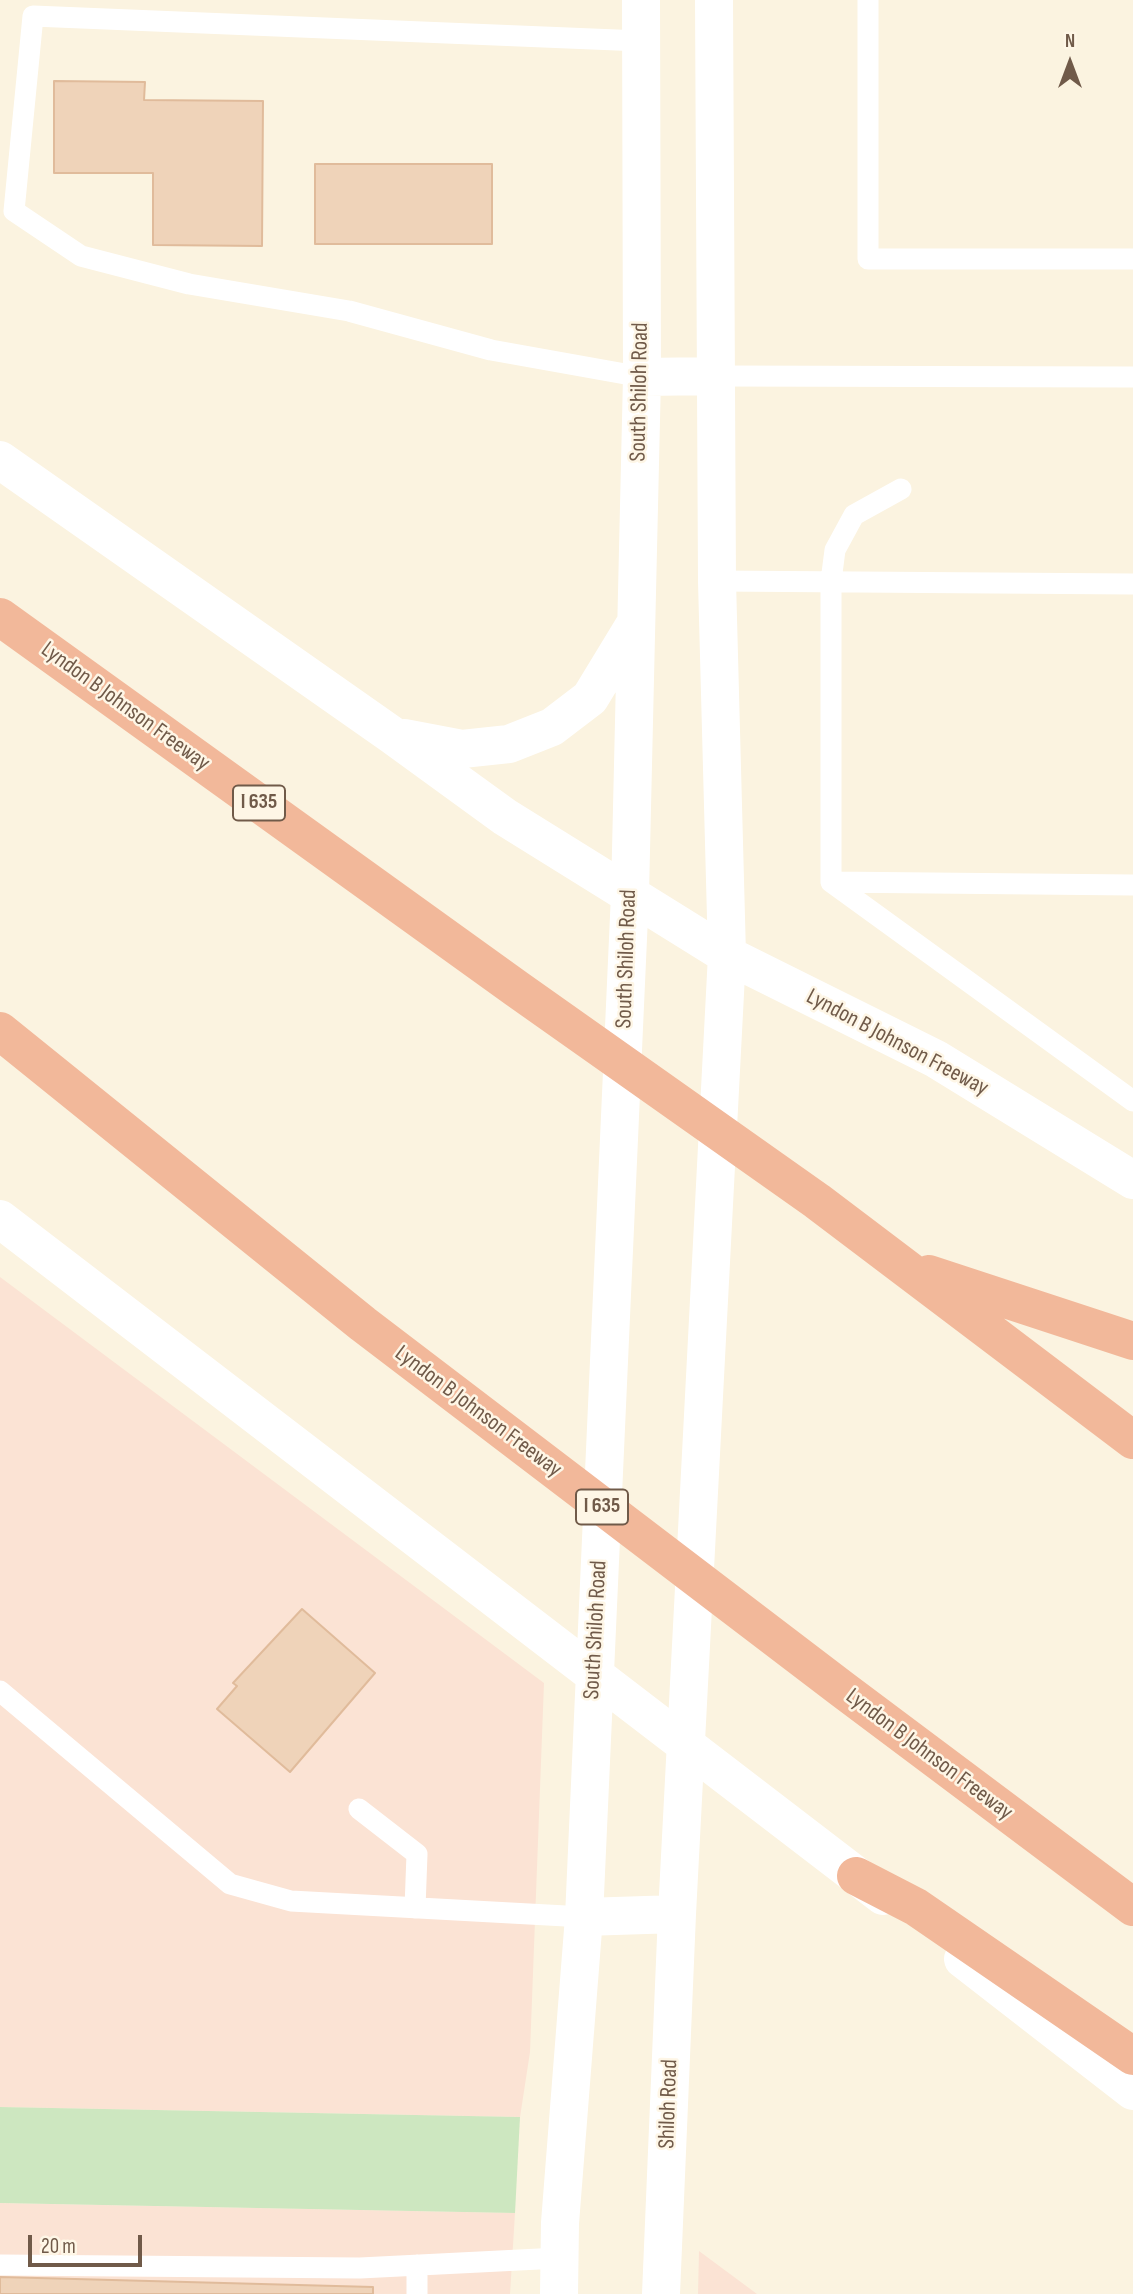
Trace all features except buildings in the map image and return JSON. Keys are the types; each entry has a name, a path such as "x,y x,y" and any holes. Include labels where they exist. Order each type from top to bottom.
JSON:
{"highway":[{"name":"Lyndon B Johnson Freeway","path":"0,617 817,1201 1133,1440"},
{"name":"Lyndon B Johnson Freeway","path":"0,1031 363,1324 1133,1907"},
{"path":"898,1264 1133,1341"},
{"path":"856,1875 916,1907 1133,2056"}],"main road":[{"name":"South Shiloh Road","path":"584,1917 630,894 642,377 641,0"},
{"path":"559,2276 560,2222 584,1917 677,1914 727,955 717,581 714,0"},
{"path":"642,377 716,376"},
{"name":"Lyndon B Johnson Freeway","path":"0,460 505,817 727,955 936,1059 1132,1179"},
{"path":"392,735 462,749 509,744 552,727 590,698 636,622"},
{"path":"0,1219 789,1822 1133,2091"},
{"name":"Shiloh Road","path":"661,2294 677,1914"}],"lane":[{"path":"868,0 868,259 1133,259"},
{"path":"641,41 33,16 15,211 81,256 189,284 349,311 491,350 642,377"},
{"path":"716,376 1133,377"},
{"path":"831,882 831,581 835,550 855,515 901,489"},
{"path":"717,581 1133,584"},
{"path":"831,882 1133,885"},
{"path":"831,882 1133,1101"},
{"path":"0,1691 230,1884 291,1901 584,1917"},
{"path":"359,1809 417,1854 415,1908"},
{"path":"0,2265 360,2268 417,2265 559,2276"},
{"path":"417,2265 417,2294"}],"shaded area":[{"path":"0,1277 544,1683 530,2052 520,2117 0,2107"},
{"path":"0,2203 515,2213 510,2294 0,2294"},
{"path":"699,2251 757,2294 698,2294"}],"green space":[{"path":"0,2107 520,2117 515,2213 0,2203"}]}
